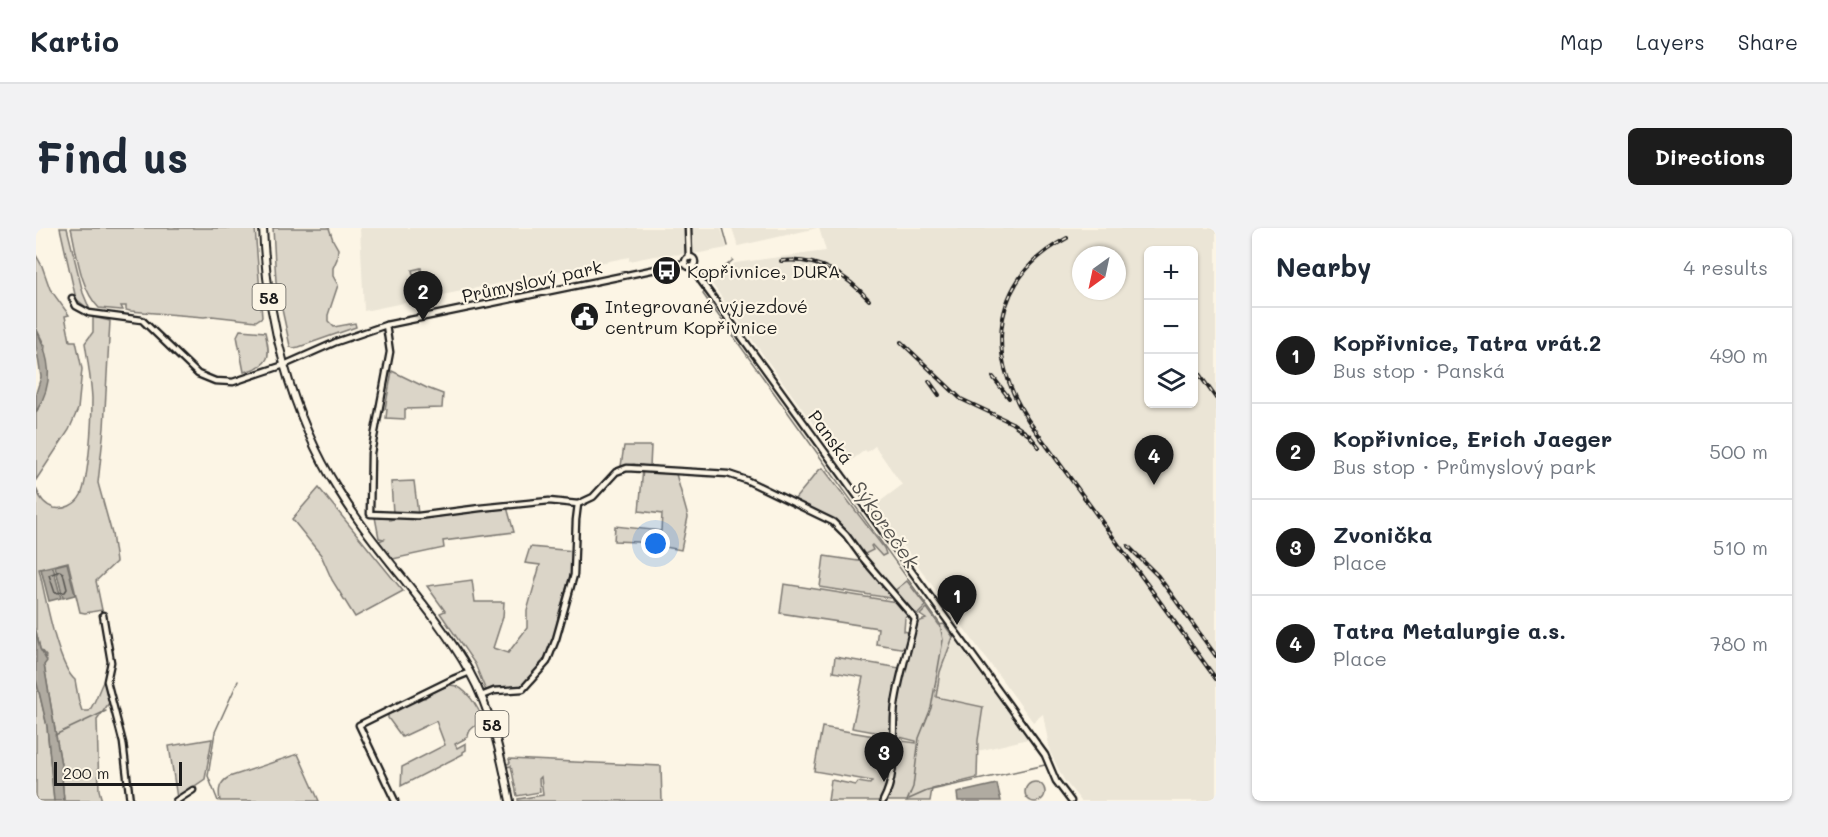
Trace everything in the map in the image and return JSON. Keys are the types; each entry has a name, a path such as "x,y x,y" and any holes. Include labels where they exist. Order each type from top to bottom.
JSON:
{"main road":[{"name":"58","path":"263,228 268,290 274,328 284,366 301,414 319,455 362,527 448,637 470,672 499,747 510,801"}],"street":[{"path":"688,228 689,258 685,263 688,267 693,267 695,260 689,258"},
{"name":"Průmyslový park","path":"72,298 76,306 89,314 142,320 191,369 215,381 240,381 284,366 336,342 386,325 685,263"},
{"name":"Panská","path":"693,267 1045,755 1056,781 1071,801"},
{"path":"386,325 390,352 371,453 370,514 418,516 549,501 578,504 590,499 613,473 624,468 640,468 728,474 822,516 842,530 915,619 896,698 892,768 889,786 883,801"},
{"path":"481,696 494,691 523,689 547,662 553,650 574,575 578,504"},
{"path":"103,615 111,662 107,681 123,743 130,801"},
{"path":"395,801 359,725 470,672"},
{"path":"176,801 193,790"}],"shaded area":[{"path":"60,228 67,228 83,293 90,310 76,299"},
{"path":"71,228 255,228 262,317 256,321 130,311 126,310 126,306 121,306 123,310 99,308 83,281"},
{"path":"273,228 329,228 338,249 333,276 338,285 328,321 334,327 355,323 356,327 299,347 290,346 276,282"},
{"path":"360,228 721,228 727,248 629,261 629,257 364,311"},
{"path":"732,228 817,228 738,246"},
{"path":"819,228 1216,228 1216,801 1081,801 1064,780 1050,752 1043,714 1033,722 874,506 902,485 875,446 867,452 865,450 844,466 825,439 827,433 824,429 819,432 712,284 735,263 826,251"},
{"path":"36,255 50,289 69,315 65,316 70,341 76,341 82,369 78,409 69,430 36,480 36,412 45,346 36,328"},
{"path":"421,268 424,289 411,293 409,280 414,279 412,270"},
{"path":"93,317 110,321 104,428 98,483 112,534 116,562 96,581 102,610 80,612 68,562 39,569 57,645 75,680 82,711 89,711 104,680 109,703 97,720 99,790 102,801 64,801 61,765 44,665 46,656 40,649 36,631 36,488 47,505 62,508 76,502 84,487 92,408 85,343 93,332"},
{"path":"240,330 265,332 268,348 267,359 264,363 244,372 237,336"},
{"path":"392,371 443,394 442,408 405,409 405,419 386,418 387,409 385,409"},
{"path":"624,446 651,446 650,467 634,464 621,466"},
{"path":"823,468 884,548 886,554 882,556 872,545 873,550 863,555 849,535 834,520 794,500"},
{"path":"643,469 676,474 688,517 681,550 638,542 614,541 615,526 661,531 662,514 639,511"},
{"path":"414,481 418,514 393,513 391,482"},
{"path":"319,488 403,591 355,617 332,580 321,555 292,519"},
{"path":"507,507 514,532 443,541 444,548 393,559 379,541 384,539 379,538 375,517 390,517 390,520 394,517 437,517"},
{"path":"850,537 860,550 873,545 879,554 886,552 884,548 907,581 894,591 862,556"},
{"path":"530,547 574,551 571,573 558,616 556,635 542,664 521,687 494,687 486,691 475,664 440,613 445,611 427,586 472,580 475,602 504,602 503,617 493,648 508,653 527,628 527,611 540,565 525,563"},
{"path":"824,556 865,562 896,599 820,587"},
{"path":"907,581 926,606 918,614 912,611 894,591"},
{"path":"784,584 897,602 909,614 905,618 904,631 910,633 906,649 876,644 878,628 780,613"},
{"path":"927,608 939,625 944,624 953,637 940,672 936,697 983,707 978,740 977,778 932,789 930,801 885,801 890,788 895,740 916,743 916,741 895,736 895,722 898,693 909,649 918,622 926,619 920,615"},
{"path":"953,637 1028,739 978,751 978,740 936,697 940,672"},
{"path":"835,657 900,668 893,700 892,735 852,728 863,677 833,672"},
{"path":"36,679 47,726 54,801 36,801"},
{"path":"450,685 466,693 484,722 471,729 468,737 455,744 457,748 466,743 466,750 463,754 401,786 402,767 445,745 436,721 402,737 388,718 388,714 420,697 425,698 429,693"},
{"path":"822,727 891,739 888,778 881,801 828,801 831,780 856,785 858,782 870,784 872,781 814,771"},
{"path":"212,739 205,779 177,798 169,746"},
{"path":"298,754 319,801 220,801 220,787 229,777"},
{"path":"509,759 661,766 662,801 518,801 518,799 543,795 541,777 539,779 540,792 517,796 511,766 507,767 506,764 510,763"},
{"path":"1035,782 1042,785 1045,792 1042,799 1035,802 1028,799 1025,792 1028,785"}],"water":[{"path":"36,328 45,350 48,380 46,391 36,412 36,393 41,377"},
{"path":"67,563 75,595 63,598 55,566"},
{"path":"53,567 61,598 49,601 41,569"},
{"path":"36,631 40,649 47,661 44,665 61,765 64,801 54,801 47,726 36,679"},
{"path":"997,784 1001,801 958,801 957,793"}],"waterway":[{"path":"723,228 728,246"},
{"name":"Sýkoreček","path":"710,280 733,260"},
{"name":"Sýkoreček","path":"704,292 703,294 940,624 943,640 931,708 919,738 913,787 907,801"},
{"path":"218,801 208,776 215,732 238,681"},
{"path":"55,735 106,711"},
{"path":"909,799 927,791 1045,765"}],"railway":[{"path":"1067,238 1042,255 1023,274 1010,295 1003,318 1001,343 1005,368 1014,394 1028,420 1216,679"},
{"path":"781,261 807,262 830,269 851,282 869,300"},
{"path":"901,342 961,399 1012,423 1029,435 1039,447"},
{"path":"1198,373 1216,398"},
{"path":"993,377 1009,398"},
{"path":"929,381 939,395"},
{"path":"1128,546 1158,576 1216,656"}],"place":[{"name":"Kopřivnice, DURA","path":"666,271"},
{"name":"Integrované výjezdové centrum Kopřivnice","path":"584,316"},
{"name":"Kopřivnice, Erich Jaeger","path":"423,321"},
{"name":"Tatra Metalurgie a.s.","path":"1154,485"},
{"name":"Kopřivnice, Tatra vrát.2","path":"957,625"},
{"name":"Zvonička","path":"884,782"}]}
